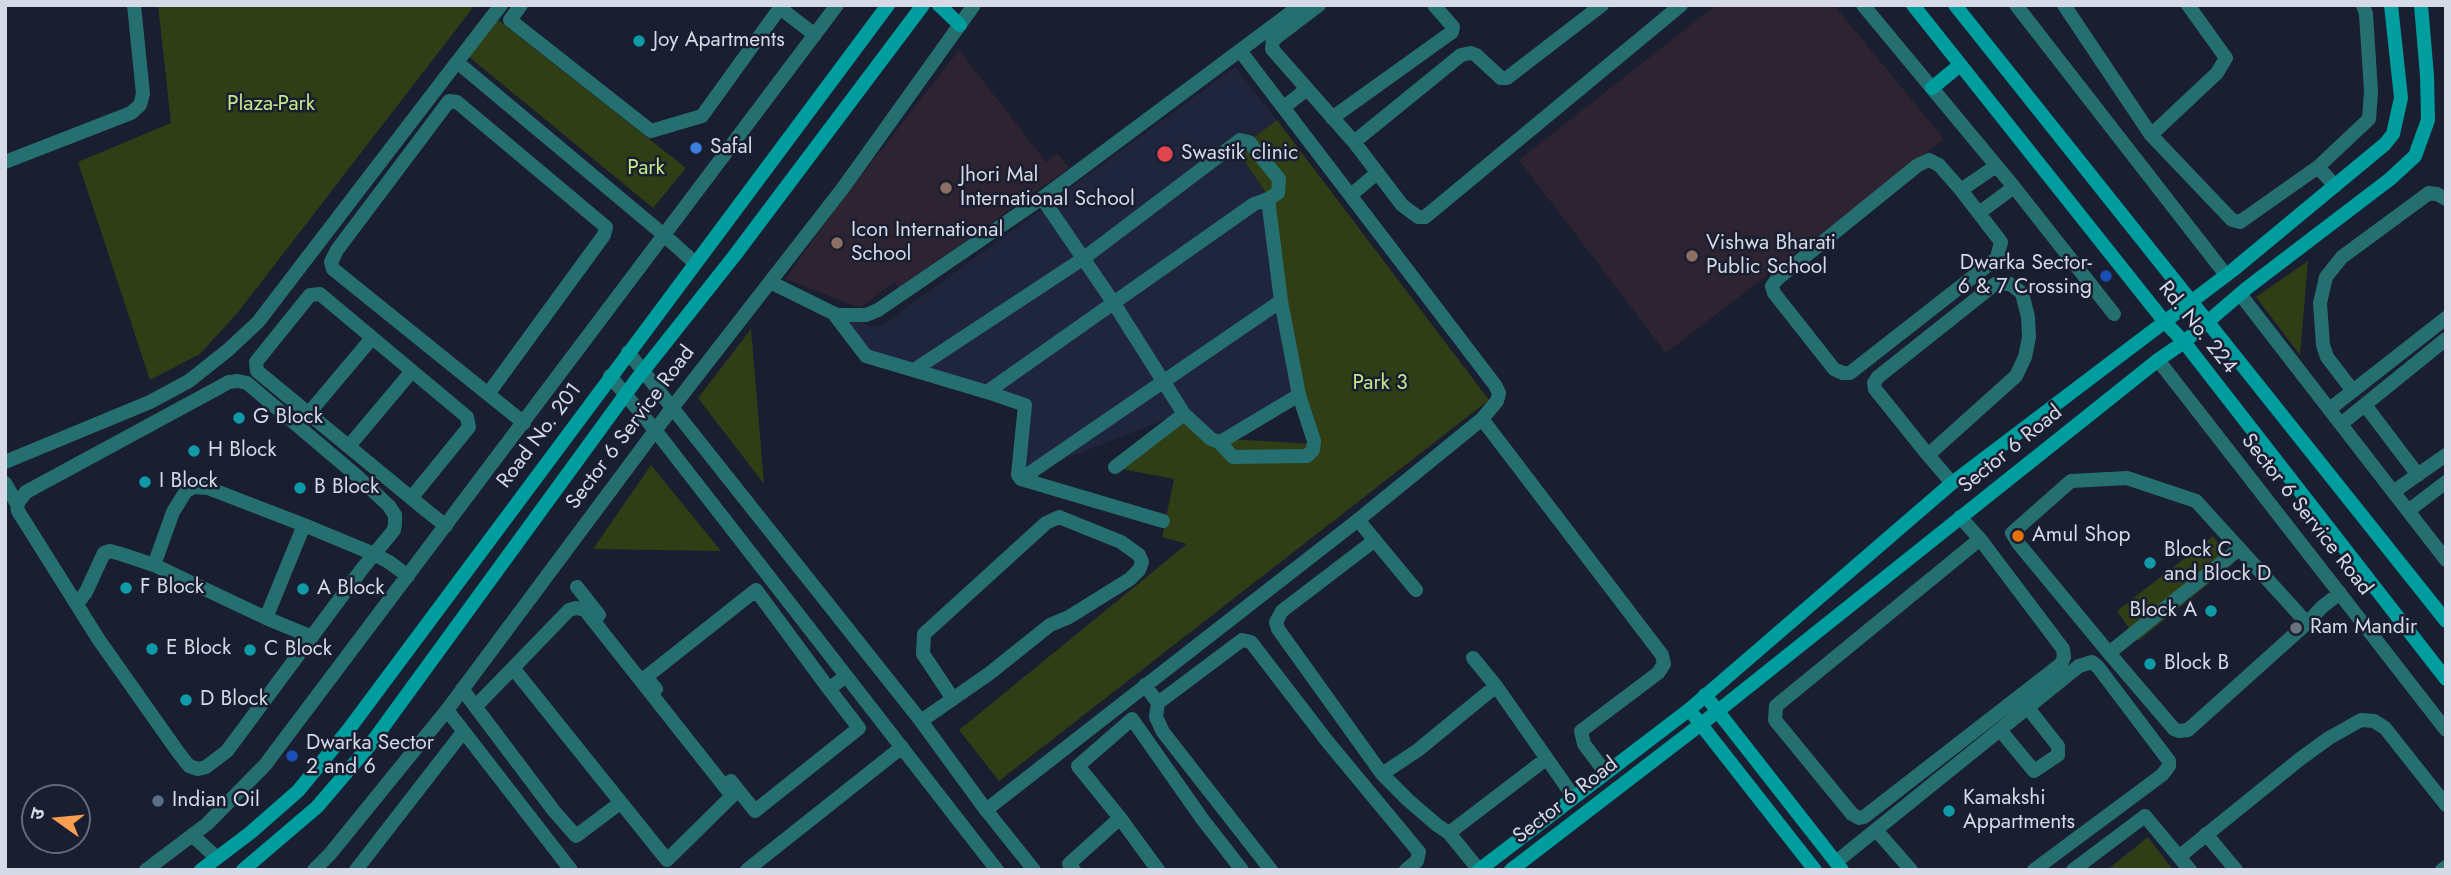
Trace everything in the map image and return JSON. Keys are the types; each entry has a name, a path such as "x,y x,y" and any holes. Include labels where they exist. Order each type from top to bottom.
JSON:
{"main road":[{"name":"Road No. 201","path":"201,870 250,833 298,791 349,729 888,5"},
{"path":"243,870 317,807 370,745 643,371 735,255 923,5"},
{"path":"939,5 960,25"},
{"name":"Rd. No. 224","path":"1913,5 2164,321 2184,342 2446,679"},
{"name":"Rd. No. 224","path":"1955,5 2189,302 2446,621"},
{"name":"Sector 6 Road","path":"1479,870 1689,709 1952,483 2226,275 2371,156 2393,134 2401,98 2391,5"},
{"name":"Sector 6 Road","path":"1511,870 1718,711 2184,342 2240,294 2390,179 2415,156 2428,120 2421,5"},
{"path":"1932,88 1960,65"},
{"path":"1705,695 1839,866"},
{"path":"1689,709 1815,870"}],"street":[{"path":"5,162 131,113 140,105 143,94 134,5"},
{"path":"5,462 189,382 228,349 258,321 501,5"},
{"path":"522,5 510,20 651,131 702,116 781,7 816,35"},
{"path":"146,870 207,824 265,765 837,5"},
{"name":"Sector 6 Service Road","path":"314,870 330,854 446,710 671,408 843,188 974,5"},
{"path":"770,282 834,314 856,317 878,310 1042,198 1301,5"},
{"path":"1319,5 1273,40 1271,45 1354,142 1402,205 1418,217 1425,217 1681,5"},
{"path":"1332,118 1452,32 1453,27 1434,5"},
{"path":"1354,142 1461,55 1476,55 1501,78 1507,78 1602,5"},
{"path":"1863,5 2014,187 2114,314"},
{"path":"2016,5 2226,275"},
{"path":"2064,5 2151,135 2232,220 2240,222 2318,167 2369,119 2371,91 2366,14 2363,5"},
{"path":"2151,135 2217,73 2226,58 2188,5"},
{"path":"986,810 1358,520 1482,419 1497,401 1499,393 1495,384 1241,52"},
{"path":"457,62 664,234 695,263"},
{"path":"1284,107 1307,89"},
{"path":"488,394 604,236 606,227 457,102 449,101 337,250 331,262 334,269 488,394 524,422"},
{"path":"914,370 1084,258 1241,141 1249,142 1279,179 1278,193 1254,204 987,392"},
{"path":"1929,160 1939,166 1961,190 2001,242 1997,258 1850,373 1834,369 1774,293 1772,286 1777,279 1918,165 1929,160"},
{"path":"1961,190 1996,166"},
{"path":"2318,167 2335,186"},
{"path":"1351,195 1377,173"},
{"path":"1979,213 2014,187"},
{"path":"2353,391 2327,357 2323,345 2320,303 2326,277 2342,257 2429,193 2446,199"},
{"path":"1042,198 1114,302 1184,414 1233,457 1307,457 1313,450 1314,441 1299,395 1281,300 1268,199"},
{"path":"1928,455 2016,376 2025,357 2029,337 2028,317 2022,293 2010,284 1995,284 1878,377 1874,383 1875,389 1928,455 1952,483"},
{"path":"412,497 469,427 470,422 320,294 310,295 256,362 257,371 446,526"},
{"path":"2240,294 2331,408 2446,560"},
{"path":"1021,479 1281,300"},
{"path":"834,314 866,356 1025,406 1018,475 1021,479 1163,521"},
{"path":"2331,408 2446,318"},
{"path":"309,413 372,338"},
{"path":"2341,424 2446,339"},
{"path":"628,352 921,721 1034,870"},
{"name":"Sector 6 Service Road","path":"2158,360 2446,730"},
{"path":"349,446 412,372"},
{"path":"610,376 656,430 997,870"},
{"path":"5,483 18,511 99,640 178,752 189,766 198,769 206,767 227,751 394,530 395,516 390,506 357,476 247,383 238,381 229,382 26,492 17,504"},
{"path":"1219,442 1299,395"},
{"path":"2365,405 2418,475"},
{"path":"1115,467 1184,414"},
{"path":"1482,419 1662,655 1664,664 1658,673 1581,730 1584,744 1605,772"},
{"path":"2393,492 2446,455"},
{"path":"2307,623 2196,501 2127,478 2071,481 2012,533 2109,653 2174,729 2179,731 2188,730 2307,623 2340,593"},
{"path":"154,565 160,543 179,500 186,491 194,487 208,488 374,554 408,576"},
{"path":"2408,511 2443,489"},
{"path":"921,721 990,674 1050,625 1069,617 1130,579 1139,570 1142,562 1139,555 1121,542 1059,517 1046,523 924,634 923,654 953,699"},
{"path":"1960,517 1980,539 2063,649 2064,657 2061,664 1864,817 1859,818 1852,814 1775,720 1776,706 1980,539"},
{"path":"1358,520 1416,590"},
{"path":"266,618 304,525"},
{"path":"1375,540 1282,611 1276,622 1278,629 1382,774 1450,833 1479,870"},
{"path":"2109,653 2239,549"},
{"path":"77,604 86,592 104,553 110,551 154,565 266,618 312,636"},
{"path":"577,587 646,677 755,811 859,728 756,590 646,677"},
{"path":"476,706 569,610 585,610 732,796 667,860 513,668"},
{"path":"1158,703 1242,640 1251,642 1327,741 1419,852 1417,861 1406,870"},
{"path":"1473,658 1496,686 1573,796"},
{"path":"1839,866 1876,830 2079,666 2091,662 2098,667 2169,761 2169,766 2162,775 2034,870"},
{"path":"829,689 846,676"},
{"path":"1145,685 1158,703 1156,717 1163,732 1270,870"},
{"path":"1382,774 1419,750 1496,686"},
{"path":"462,689 576,836 620,803"},
{"path":"2000,730 2034,771 2058,755 2058,746 2028,708"},
{"path":"446,710 571,870"},
{"path":"1158,870 1078,766 1132,719 1242,870"},
{"path":"2180,856 2300,759 2361,720 2374,720 2385,728 2446,806"},
{"path":"356,870 463,732"},
{"path":"747,870 902,747"},
{"path":"1450,833 1546,759"},
{"path":"2073,870 2144,816 2190,870"},
{"path":"1074,870 1069,864 1120,818"},
{"path":"1876,830 1911,870"},
{"path":"2206,834 2236,870"},
{"path":"192,835 217,858"}],"shaded area":[{"name":"Vishwa Bharati Public School","path":"1716,5 1834,5 1944,139 1666,353 1519,160"},
{"name":"Jhori Mal International School","path":"959,50 1046,162 1058,153 1069,168 899,288 894,282 860,308 785,279 836,208"},
{"path":"1235,67 1277,120 1237,150 1266,193 1299,395 1214,449 1185,412 1019,477 1024,406 869,354 837,315 879,328"}],"green space":[{"name":"Plaza-Park","path":"158,5 475,5 239,311 200,354 150,380 78,162 171,123"},
{"name":"Park","path":"497,19 686,168 653,208 468,56"},
{"name":"Park 3","path":"1277,120 1489,400 999,781 959,730 1187,544 1162,537 1174,479 1111,467 1182,420 1229,439 1312,444 1266,193 1237,150"},
{"path":"2308,261 2300,355 2256,297"},
{"path":"751,329 764,484 698,398"},
{"path":"651,465 721,551 593,549"},
{"path":"2213,536 2234,563 2138,641 2117,611"},
{"path":"2148,837 2173,870 2107,870"}],"place":[{"name":"Joy Apartments","path":"639,41"},
{"name":"Safal","path":"696,148"},
{"name":"Swastik clinic","path":"1165,154"},
{"name":"Jhori Mal International School","path":"946,188"},
{"name":"Icon International School","path":"837,243"},
{"name":"Vishwa Bharati Public School","path":"1692,256"},
{"name":"Dwarka Sector- 6 & 7 Crossing","path":"2106,276"},
{"name":"G Block","path":"239,418"},
{"name":"H Block","path":"194,451"},
{"name":"I Block","path":"145,482"},
{"name":"B Block","path":"300,488"},
{"name":"Amul Shop","path":"2018,536"},
{"name":"Block C and Block D","path":"2150,563"},
{"name":"F Block","path":"126,588"},
{"name":"A Block","path":"303,589"},
{"name":"Block A","path":"2211,611"},
{"name":"Ram Mandir","path":"2296,628"},
{"name":"E Block","path":"152,649"},
{"name":"C Block","path":"250,650"},
{"name":"Block B","path":"2150,664"},
{"name":"D Block","path":"186,700"},
{"name":"Dwarka Sector 2 and 6","path":"292,756"},
{"name":"Indian Oil","path":"158,801"},
{"name":"Kamakshi Appartments","path":"1949,811"}]}
